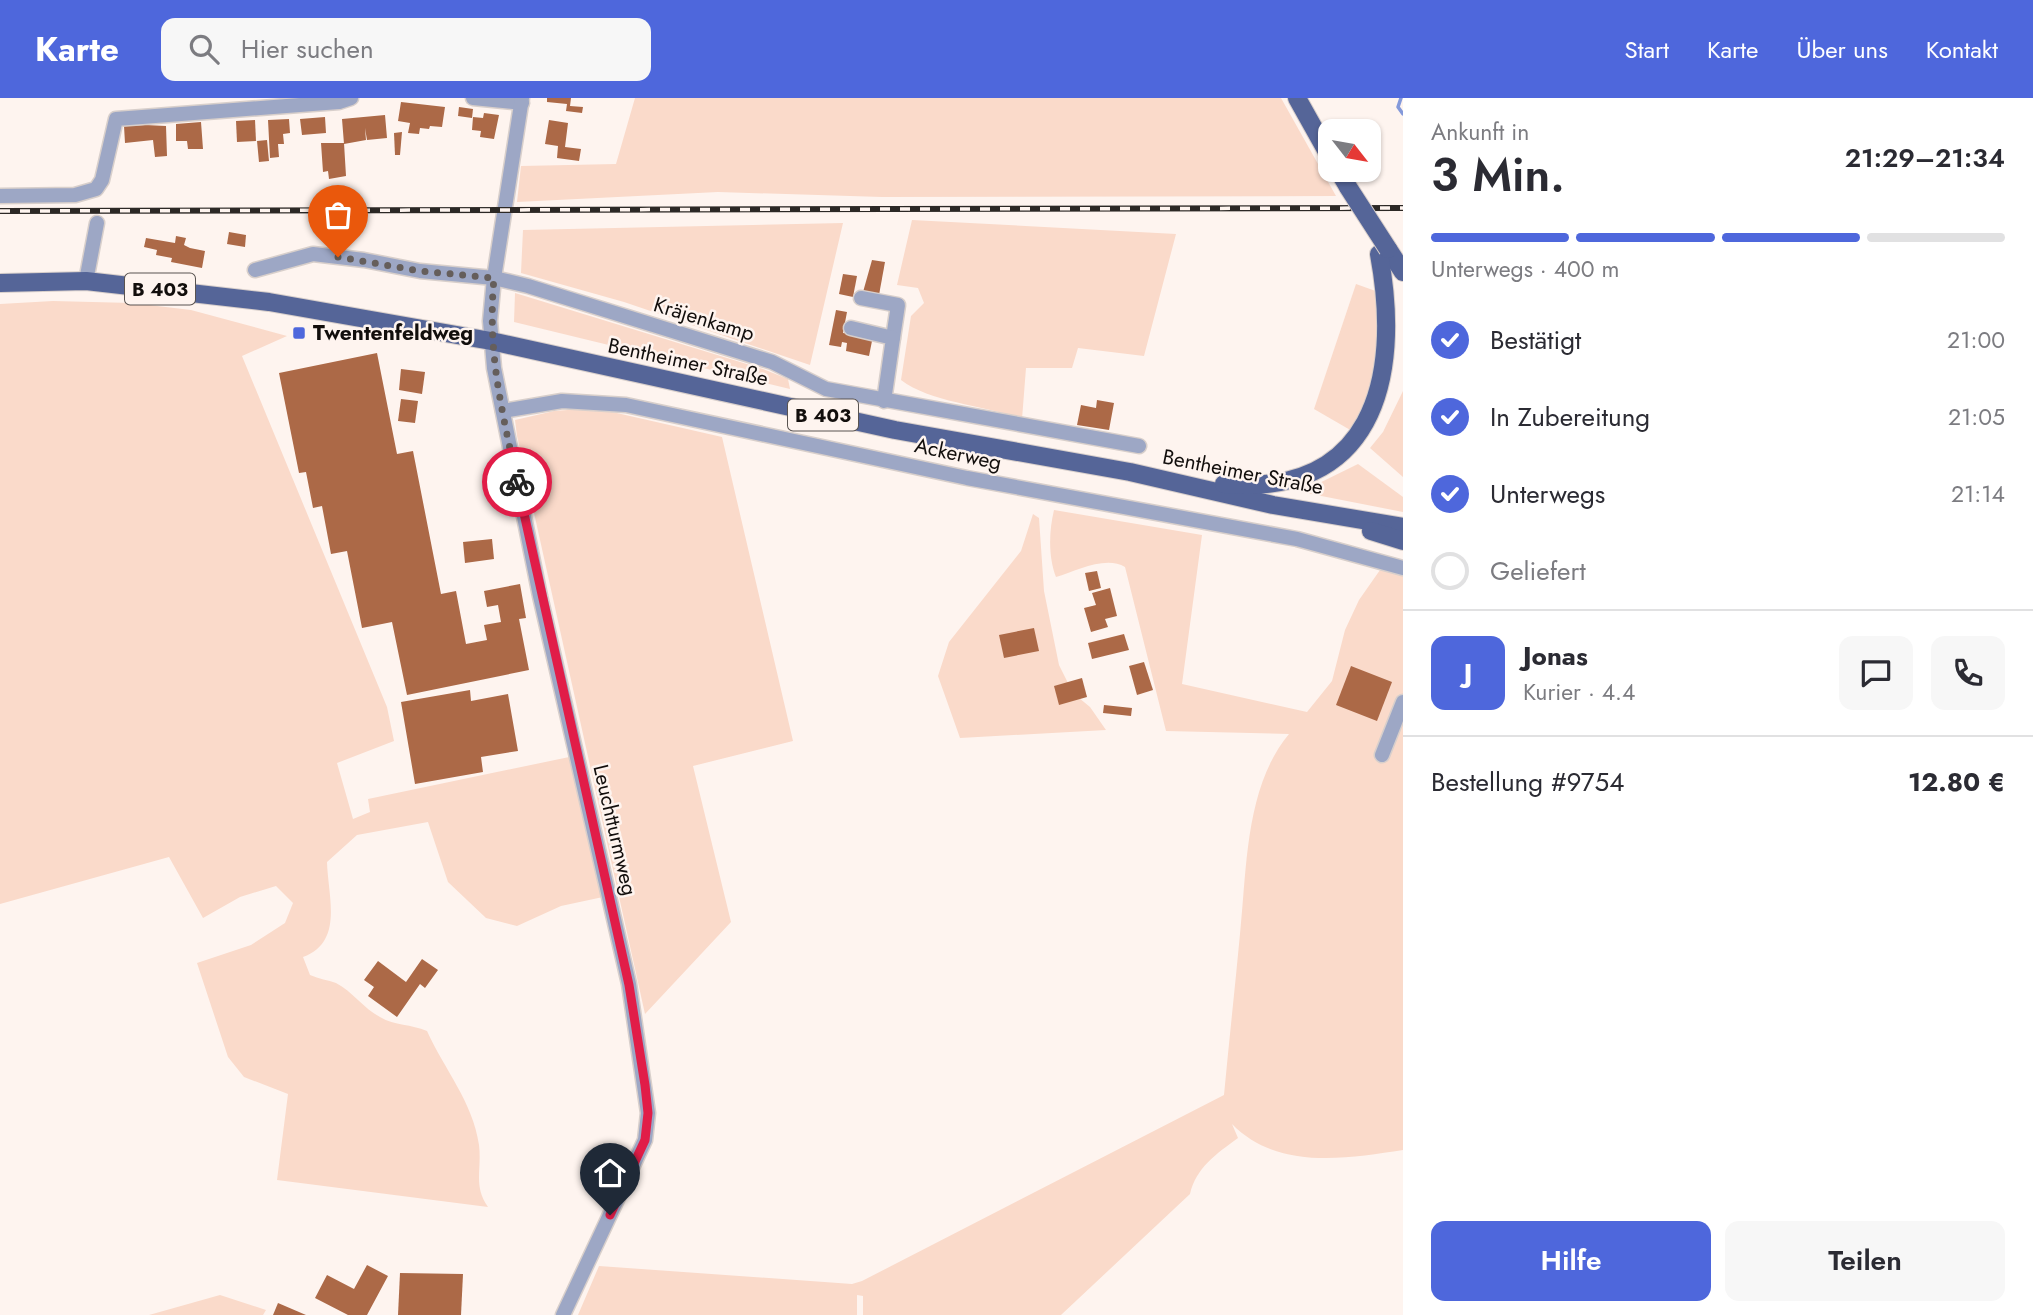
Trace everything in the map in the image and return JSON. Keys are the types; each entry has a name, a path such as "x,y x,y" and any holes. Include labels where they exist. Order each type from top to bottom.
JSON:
{"main road":[{"path":"1297,98 1318,136"},
{"path":"1345,182 1384,251 1403,272"},
{"path":"1384,251 1398,307 1403,352"},
{"name":"Bentheimer Straße","path":"0,283 86,281 269,302 491,341 895,430 1154,478 1273,505 1403,527"},
{"path":"1154,478 1245,486 1273,485 1314,474 1345,458 1366,439 1386,411 1400,373"},
{"path":"1273,505 1403,541"}],"street":[{"path":"0,196 88,194 102,180 116,118 352,98"},
{"path":"473,98 522,101 494,278 491,341"},
{"path":"86,281 97,223"},
{"name":"Kräjenkamp","path":"255,270 313,254 365,260 420,271 494,278 528,286 772,362 826,389 1139,446"},
{"path":"861,298 898,304 884,401"},
{"path":"851,328 893,338"},
{"name":"Leuchtturmweg","path":"491,341 502,411 540,596 629,985 648,1113 645,1140 563,1315"},
{"name":"Ackerweg","path":"502,411 562,401 626,404 967,478 1297,539 1403,568"},
{"path":"1382,755 1403,702"}],"shaded area":[{"path":"635,98 1281,98 1318,164 1318,182 1328,182 1336,196 882,197 718,192 517,202 521,166 616,164"},
{"path":"912,220 1176,234 1144,356 1078,348 1072,368 1026,368 1022,419 943,399 913,388 901,380 911,316 924,303 918,288 897,285"},
{"path":"843,223 810,365 624,302 521,273 523,230"},
{"path":"1356,284 1384,294 1392,351 1352,431 1314,409"},
{"path":"515,293 763,369 788,379 790,389 514,322"},
{"path":"53,301 132,303 191,310 287,336 242,356 387,707 394,741 337,763 353,819 370,812 368,799 574,756 603,897 561,906 517,926 486,918 448,882 428,822 357,835 327,862 331,903 329,930 316,950 303,957 310,975 342,986 374,1014 391,1022 427,1031 471,1114 479,1145 481,1192 488,1207 277,1180 288,1094 244,1077 228,1057 197,963 251,945 285,923 293,903 276,886 240,897 203,918 169,857 0,904 0,304"},
{"path":"1403,391 1403,477 1370,448 1383,432"},
{"path":"554,411 608,411 722,437 793,741 693,766 731,922 645,1014 515,420"},
{"path":"1358,464 1403,497 1403,512 1301,492"},
{"path":"1054,510 1202,535 1182,684 1307,712 1332,681 1345,630 1359,600 1380,570 1403,575 1403,1150 1335,1158 1291,1155 1250,1139 1232,1124 1238,1138 1202,1169 1190,1194 1061,1315 863,1315 863,1296 857,1295 857,1315 578,1315 599,1266 852,1284 862,1281 1224,1095 1251,829 1264,778 1289,734 1166,731 1125,567 1100,563 1056,577 1050,544"},
{"path":"1033,514 1039,518 1044,591 1059,665 1073,693 1090,707 1106,730 960,738 938,676 949,642 1021,551"},
{"path":"220,1295 266,1310 263,1315 149,1315"}],"building":[{"path":"547,98 571,98 570,106 583,107 582,113 566,111 567,104 547,102"},
{"path":"401,102 445,107 442,127 430,126 429,129 420,128 419,134 408,133 410,123 398,121"},
{"path":"459,107 473,109 472,118 458,116"},
{"path":"484,113 499,115 494,139 480,137 481,131 472,130 473,117 483,118"},
{"path":"385,115 387,138 367,140 365,128 366,140 344,144 342,119"},
{"path":"325,117 326,133 302,135 300,119"},
{"path":"289,119 290,133 283,134 284,144 278,144 279,157 270,158 268,120"},
{"path":"255,120 256,141 237,142 236,121"},
{"path":"549,120 568,123 565,147 581,149 579,161 557,158 558,146 545,144"},
{"path":"201,122 203,149 188,149 187,141 176,141 176,124"},
{"path":"124,126 166,126 167,156 155,157 153,140 125,143"},
{"path":"402,132 400,155 395,155 394,133"},
{"path":"267,140 269,161 259,162 257,141"},
{"path":"321,143 344,143 346,176 329,179 328,171 323,172"},
{"path":"229,232 246,235 245,247 227,244"},
{"path":"176,236 186,238 184,245 205,251 202,268 171,262 172,258 156,255 157,250 144,247 146,238 175,243"},
{"path":"872,260 885,262 879,295 863,292"},
{"path":"843,274 857,276 853,297 839,294"},
{"path":"836,310 847,312 843,333 873,336 869,356 846,351 847,343 842,342 841,347 829,345"},
{"path":"377,353 397,454 413,451 441,594 456,591 466,644 487,640 484,625 501,622 498,605 487,607 484,591 520,584 526,618 519,619 529,670 407,695 392,622 362,628 347,551 331,554 322,506 313,508 306,472 299,473 279,373"},
{"path":"401,369 425,372 422,394 399,390"},
{"path":"401,399 418,401 415,423 398,421"},
{"path":"1097,400 1114,403 1109,430 1077,425 1081,405 1096,408"},
{"path":"492,539 494,559 465,563 463,542"},
{"path":"1097,571 1101,588 1089,591 1085,573"},
{"path":"1110,588 1117,616 1105,619 1108,627 1091,632 1084,608 1096,605 1092,593"},
{"path":"1034,628 1039,651 1004,658 999,635"},
{"path":"1124,634 1129,650 1092,659 1088,643"},
{"path":"1144,662 1153,690 1137,695 1129,666"},
{"path":"1351,666 1392,682 1377,721 1336,705"},
{"path":"1082,678 1087,697 1059,705 1054,686"},
{"path":"470,690 471,701 508,694 518,751 481,757 483,772 415,784 401,702"},
{"path":"1104,705 1132,708 1131,716 1103,713"},
{"path":"422,959 438,970 425,988 420,984 397,1017 368,996 374,987 364,980 378,961 406,982"},
{"path":"367,1265 388,1276 367,1315 348,1315 315,1298 327,1275 354,1289"},
{"path":"400,1273 463,1274 461,1315 398,1315"},
{"path":"278,1303 306,1315 273,1315"}],"waterway":[{"path":"1401,98 1398,107 1403,114"}],"railway":[{"path":"0,211 1403,208"}],"way so far":[{"path":"338,257 420,271 494,278 490,321 494,369 517,482"}],"place":[{"name":"Twentenfeldweg","path":"299,333"}],"route":[{"path":"517,482 540,596 629,985 645,1085 648,1113 645,1140 610,1215"}]}
